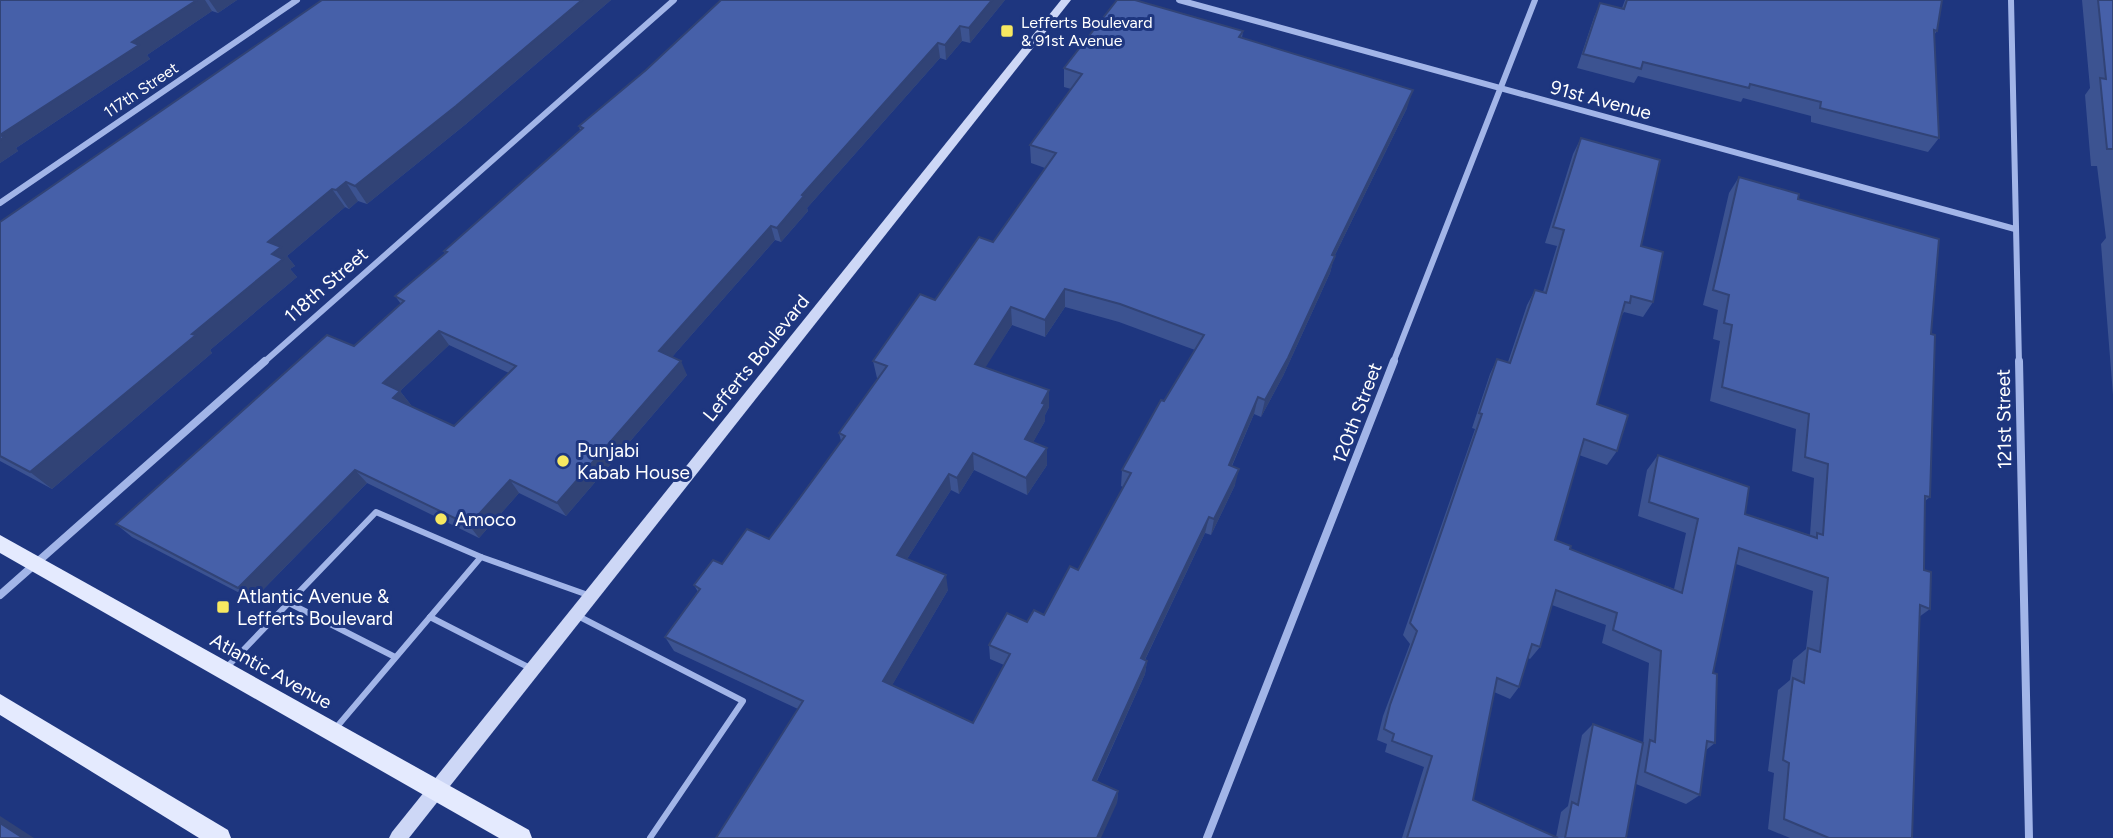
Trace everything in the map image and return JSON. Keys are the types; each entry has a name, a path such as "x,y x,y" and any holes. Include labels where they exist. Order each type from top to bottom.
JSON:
{"main road":[{"name":"Atlantic Avenue","path":"0,543 521,838"},
{"path":"0,704 219,838"}],"street":[{"name":"117th Street","path":"0,203 297,0"},
{"name":"118th Street","path":"0,596 674,0"},
{"name":"Lefferts Boulevard","path":"398,838 1066,0"},
{"name":"91st Avenue","path":"1179,0 2015,229"},
{"name":"120th Street","path":"1207,838 1535,0"},
{"name":"121st Street","path":"2011,0 2029,838"}],"lane":[{"path":"224,670 376,512 481,557 591,596"},
{"path":"332,732 481,557"},
{"path":"289,603 395,657"},
{"path":"576,615 743,701 650,838"},
{"path":"430,617 533,669"}],"building":[{"path":"0,0 197,0 132,42 139,45 0,135"},
{"path":"322,0 582,0 456,106 355,186 346,182 336,190 332,189 268,242 281,247 272,254 283,259 192,334 196,335 30,472 0,456 0,222"},
{"path":"721,0 992,0 969,28 960,26 945,45 938,43 802,195 804,196 777,228 771,226 659,351 681,361 557,503 510,480 469,525 355,470 238,588 116,524 327,335 354,346 404,301 395,296 583,128 579,126 646,70","holes":["439,331 516,366 454,426 393,398 400,391 383,383"]},
{"path":"1117,0 1135,0 1243,31 1239,37 1413,90 1332,255 1335,256 1288,358 1265,400 1258,397 1229,465 1239,469 1214,519 1209,517 1141,658 1147,661 1093,780 1118,791 1097,838 716,838 803,701 665,637 700,589 694,585 713,560 722,564 747,529 769,539 845,436 839,433 887,366 873,361 920,294 935,300 979,237 993,242 1056,153 1030,145 1082,74 1064,68","holes":["1065,289 1120,304 1204,335 1164,401 1161,400 1122,470 1131,473 1078,570 1070,566 1044,615 1034,610 1027,622 1007,613 989,645 1010,654 973,723 883,681 946,575 897,555 949,474 957,478 973,453 1026,478 1047,448 1025,439 1045,404 1042,403 1049,390 975,364 1011,307 1045,320"]},
{"path":"1627,0 1942,0 1937,31 1934,30 1939,138 1820,108 1821,102 1750,84 1749,88 1643,62 1641,69 1583,54 1600,3 1624,9"},
{"path":"2098,0 2113,0 2113,149 2107,149 2100,78 2106,79"},
{"path":"1581,138 1660,160 1641,246 1663,252 1653,302 1631,296 1630,303 1625,302 1597,404 1628,415 1617,451 1584,439 1555,540 1571,546 1570,549 1682,593 1698,519 1649,502 1658,455 1749,487 1745,514 1817,538 1817,533 1823,535 1828,464 1805,457 1809,414 1722,387 1732,325 1724,323 1729,295 1713,290 1739,177 1799,194 1798,199 1939,239 1931,334 1935,335 1930,497 1925,496 1924,570 1931,572 1930,609 1920,605 1912,838 1829,838 1784,819 1789,763 1783,760 1793,678 1804,683 1808,648 1820,652 1828,578 1739,548 1713,673 1717,674 1715,743 1707,741 1700,795 1645,772 1650,740 1655,742 1661,651 1613,630 1617,613 1556,590 1540,647 1532,644 1519,687 1497,678 1473,800 1558,838 1407,838 1432,756 1392,741 1394,734 1384,729 1417,631 1410,623 1482,414 1479,413 1497,359 1510,363 1535,290 1546,293 1564,230 1553,227"},
{"path":"1593,724 1643,743 1626,838 1565,838 1572,802 1578,805"},
{"path":"0,823 23,838 0,838"}],"place":[{"name":"Lefferts Boulevard & 91st Avenue","path":"1007,31"},
{"name":"Punjabi Kabab House","path":"563,461"},
{"name":"Amoco","path":"441,519"},
{"name":"Atlantic Avenue & Lefferts Boulevard","path":"223,607"}]}
